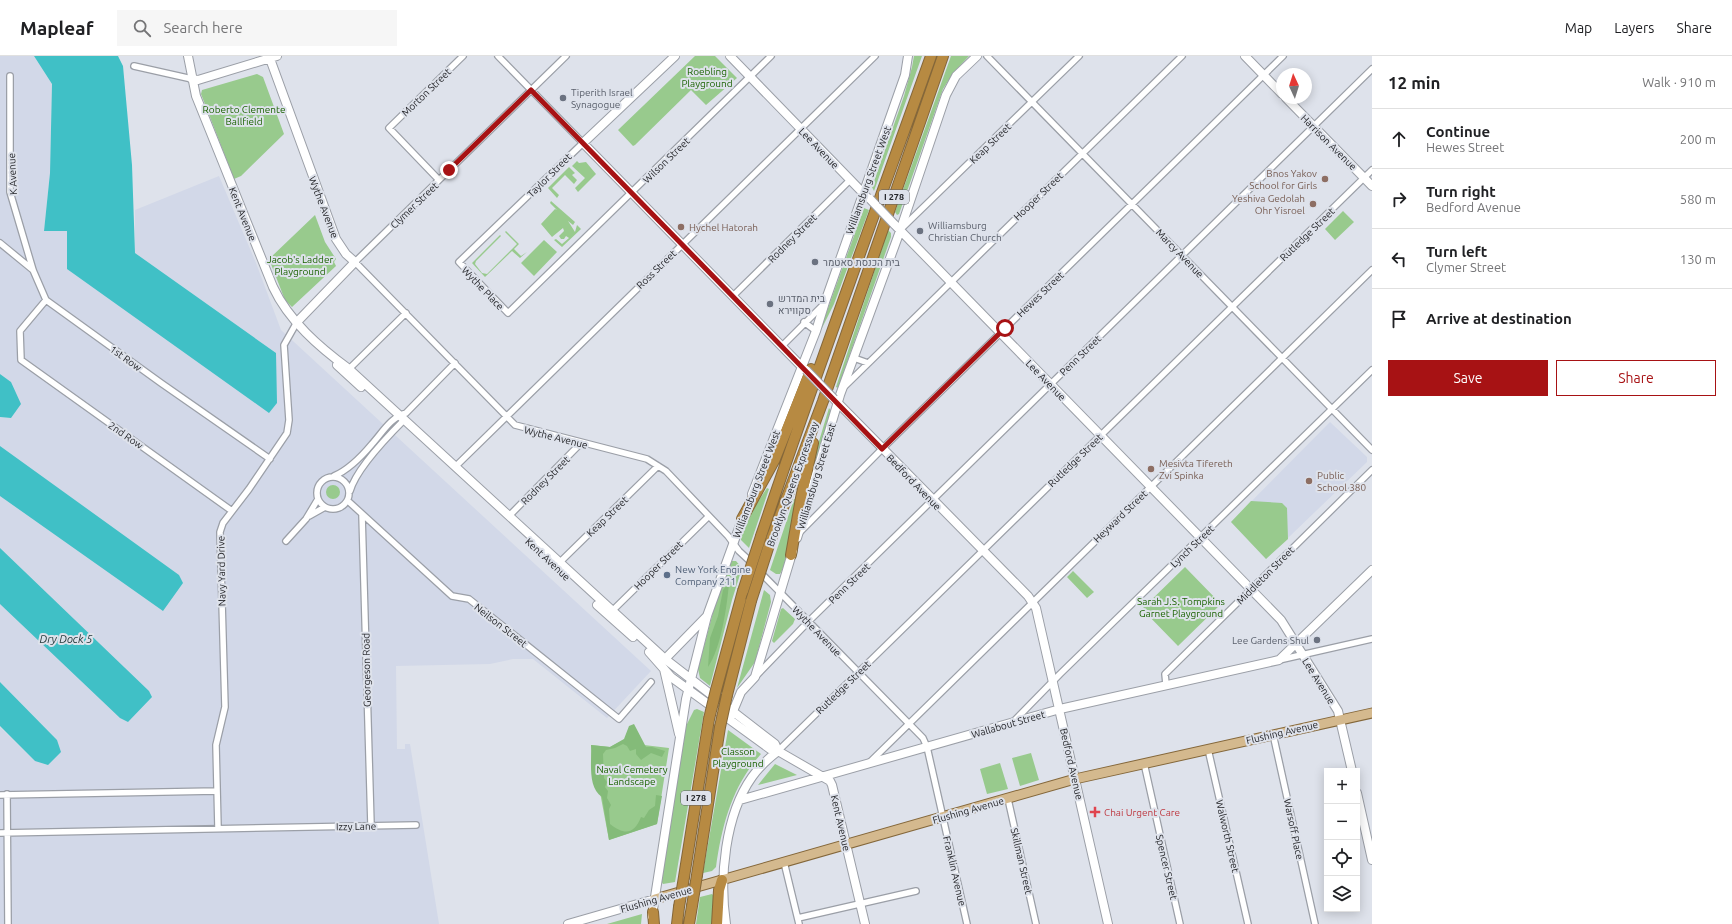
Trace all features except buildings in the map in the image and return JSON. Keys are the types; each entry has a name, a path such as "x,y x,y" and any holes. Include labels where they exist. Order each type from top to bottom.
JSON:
{"highway":[{"name":"Brooklyn-Queens Expressway","path":"677,924 709,720 743,591 827,342 931,56"},
{"name":"Brooklyn-Queens Expressway","path":"689,924 720,726 751,601 769,545 823,401 943,56"},
{"path":"742,519 775,459 819,348 827,342"},
{"path":"791,555 807,466 823,401"},
{"path":"717,924 719,890 722,880"},
{"path":"654,912 654,924"}],"main road":[{"name":"Kent Avenue","path":"188,56 196,96 206,124 273,287 295,323 329,354 349,369 400,419 610,612 664,664 691,680 731,715"},
{"name":"Taylor Street","path":"583,143 675,56"},
{"name":"Lee Avenue","path":"730,56 1281,620 1338,712 1351,768"},
{"name":"Williamsburg Street West","path":"650,924 654,912 679,737 707,616 733,542 804,368 825,302 867,196 905,75 908,56"},
{"name":"Williamsburg Street East","path":"731,715 741,692 754,677 791,555 799,534 836,401 854,358 897,228 907,205 946,94 956,76 977,56"},
{"path":"1245,56 1276,88"},
{"path":"192,79 198,80 272,57"},
{"name":"Wythe Avenue","path":"272,57 336,239 346,254 355,262"},
{"name":"Harrison Avenue","path":"1292,104 1372,186"},
{"name":"Bedford Avenue","path":"583,143 1032,602 1036,608 1060,709 1108,924"},
{"name":"Clymer Street","path":"295,323 355,262"},
{"name":"Kent Avenue","path":"329,354 334,363 455,467 509,516 557,564"},
{"path":"1279,660 1372,570"},
{"path":"679,737 664,664 707,616"},
{"name":"Wallabout Street","path":"740,800 1060,709 1166,684 1279,660"},
{"name":"Kent Avenue","path":"664,664 671,677 775,744 778,751 830,781 864,924"},
{"name":"Flushing Avenue","path":"573,923 1075,779 1372,713"},
{"path":"726,924 722,880 728,839 740,800 753,776 778,751"},
{"path":"1359,804 1372,860"}],"street":[{"name":"Morton Street","path":"440,180 389,128 463,56"},
{"name":"Bedford Avenue","path":"498,56 583,143"},
{"name":"Clymer Street","path":"355,262 566,56"},
{"name":"Wilson Street","path":"508,313 771,56"},
{"name":"Ross Street","path":"455,467 875,56"},
{"name":"Marcy Avenue","path":"987,56 1372,450"},
{"name":"Keap Street","path":"897,228 919,212 1079,56"},
{"name":"Hooper Street","path":"843,387 1182,56"},
{"name":"Hewes Street","path":"799,534 882,449 1283,56"},
{"path":"134,66 192,79"},
{"name":"Penn Street","path":"754,677 808,622 1372,69"},
{"name":"K Avenue","path":"10,76 10,192 33,270"},
{"name":"Taylor Street","path":"459,262 583,143"},
{"name":"Rutledge Street","path":"778,751 1372,170"},
{"name":"Rodney Street","path":"733,296 850,180"},
{"path":"907,205 919,212"},
{"path":"0,243 33,270 46,300"},
{"name":"Wythe Avenue","path":"355,262 517,426 646,460 666,471 808,622 923,738 927,747"},
{"name":"Wythe Place","path":"459,262 508,313"},
{"name":"Heyward Street","path":"868,764 1372,270"},
{"name":"2nd Row","path":"46,300 20,331 21,360 232,511"},
{"name":"1st Row","path":"46,300 161,384 270,459"},
{"path":"782,346 825,302"},
{"path":"349,369 406,313"},
{"path":"804,322 816,331"},
{"name":"Navy Yard Drive","path":"218,828 216,746 225,708 220,532 223,523 270,459 287,433 288,427 284,345 295,323"},
{"path":"854,358 868,363"},
{"path":"286,541 306,519 318,499 317,490 320,483 325,478 334,476 346,469 387,427 400,419 455,363"},
{"name":"Lynch Street","path":"1013,722 1372,370"},
{"path":"318,499 326,507 333,509 339,508 348,501 354,480 392,432 400,419"},
{"name":"Rodney Street","path":"509,516 581,443"},
{"name":"Keap Street","path":"557,564 658,466"},
{"name":"Middleton Street","path":"1166,684 1165,674 1372,470"},
{"path":"334,476 345,481 350,491"},
{"name":"Neilson Street","path":"348,501 452,596 469,599 620,719 651,682"},
{"path":"306,519 326,507"},
{"name":"Georgeson Road","path":"362,515 371,826"},
{"name":"Hooper Street","path":"610,612 709,516"},
{"name":"Wallabout Street","path":"1279,660 1372,639"},
{"name":"Warsoff Place","path":"1273,734 1315,924"},
{"name":"Franklin Avenue","path":"927,747 967,924"},
{"name":"Walworth Street","path":"1208,749 1248,924"},
{"name":"Spencer Street","path":"1144,763 1180,924"},
{"path":"0,794 217,791"},
{"path":"7,794 8,924"},
{"name":"Skillman Street","path":"1008,799 1036,924"},
{"name":"Izzy Lane","path":"218,828 416,825"},
{"path":"0,832 218,828"},
{"path":"784,862 798,921 916,891"},
{"path":"0,874 7,874"}],"shaded area":[{"path":"0,56 34,56 52,84 50,173 44,231 67,231 276,353 135,253 135,210 219,176 256,263 281,330 651,671 607,718 533,659 513,659 490,664 396,666 397,749 405,749 405,744 410,744 439,924 0,924 0,727 35,761 57,740 0,682 0,417 11,418 11,382 0,374"},
{"name":"Public School 380","path":"1330,422 1367,457 1367,462 1266,559 1231,522"}],"green space":[{"name":"Roebling Playground","path":"695,56 715,56 737,78 706,105 691,90 633,146 618,130"},
{"path":"914,56 922,56 874,191 872,187 904,96"},
{"path":"951,56 969,56 954,72 943,89 899,214 897,215 895,212"},
{"name":"Roberto Clemente Ballfield","path":"257,74 263,77 284,134 241,176 234,179 201,94 202,90"},
{"path":"577,161 579,163 586,162 596,174 578,192 575,188 585,178 572,166"},
{"path":"569,167 575,173 572,175 577,180 574,184 565,175 552,188 559,195 557,198 548,188"},
{"path":"551,201 575,222 573,225 568,221 575,232 577,225 581,229 562,247 554,240 556,239 562,244 569,238 566,236 564,239 561,239 559,236 564,231 563,228 552,237 541,224 555,209 557,210 550,203"},
{"path":"864,208 869,210 834,304 818,336"},
{"path":"1343,211 1354,222 1335,240 1325,229"},
{"name":"Jacob's Ladder Playground","path":"315,215 325,242 336,259 334,262 336,266 292,307 285,300 269,259"},
{"path":"888,230 891,233 891,237 838,388 836,387"},
{"path":"506,231 519,244 514,249 521,256 527,252 520,258 512,251 485,277 472,263 500,235 501,236 476,261 475,264 482,273 487,274 517,244 505,232"},
{"path":"544,240 557,252 534,276 521,263"},
{"path":"829,408 831,411 807,489 810,471"},
{"path":"330,485 336,485 340,489 340,495 336,499 330,499 326,495 326,489"},
{"path":"767,488 769,489 749,548 741,540 744,526"},
{"path":"794,499 797,501 789,549 780,574 776,574 770,570"},
{"path":"1251,501 1282,503 1287,508 1288,539 1266,559 1231,522"},
{"path":"732,561 736,561 742,568 732,600 710,686 700,678 698,669 715,605"},
{"name":"Sarah J.S. Tompkins Garnet Playground","path":"1185,567 1221,604 1178,646 1142,609"},
{"path":"1073,571 1094,592 1087,598 1067,577"},
{"path":"729,583 727,604 720,638 713,659 708,667 710,638 718,616 723,590"},
{"path":"764,590 770,595 771,602 755,662 737,688"},
{"path":"783,608 795,619 793,624 774,643 772,641 781,609"},
{"path":"697,709 704,712 675,882 663,884 661,881 686,726 694,710"},
{"path":"634,724 646,747 652,747 665,751 662,757 651,753 641,760 636,754 636,749 630,751 627,746 623,744 606,750 603,754 604,778 607,782 605,787 608,791 607,798 611,805 609,809 610,824 620,830 632,830 641,817 644,818 649,810 655,806 656,795 662,796 657,824 609,840 602,797 597,793 592,780 591,745 610,747 624,739 629,726"},
{"name":"Classon Playground","path":"728,730 761,754 743,779 730,807 721,836 716,867 712,871 703,873"},
{"name":"Naval Cemetery Landscape","path":"625,739 644,745 669,748 657,824 609,840 591,745 610,747"},
{"path":"1031,753 1039,780 1020,786 1012,758"},
{"path":"1000,763 1008,789 987,794 980,769"},
{"path":"775,764 797,775 758,785"},
{"path":"712,894 714,896 713,924 696,924 700,897"},
{"path":"642,914 641,924 607,924"}],"water":[{"path":"34,56 118,56 123,66 132,165 135,253 276,353 277,403 269,413 67,269 67,231 44,231 50,173 52,84"},
{"path":"0,374 11,382 21,404 11,418 0,417"},
{"path":"0,446 179,575 183,583 163,611 0,496"},
{"name":"Dry Dock 5","path":"0,548 149,691 152,697 128,722 120,718 0,604"},
{"path":"0,682 57,740 61,752 48,765 35,761 0,726"}],"place":[{"name":"Tiperith Israel Synagogue","path":"563,98"},
{"name":"Bnos Yakov School for Girls","path":"1325,179"},
{"name":"Yeshiva Gedolah Ohr Yisroel","path":"1313,204"},
{"name":"Hychel Hatorah","path":"681,227"},
{"name":"Williamsburg Christian Church","path":"920,231"},
{"name":"בית הכנסת סאטמר","path":"815,262"},
{"name":"בית המדרש סקווירא","path":"770,304"},
{"name":"Mesivta Tifereth Zvi Spinka","path":"1151,469"},
{"name":"Public School 380","path":"1309,481"},
{"name":"New York Engine Company 211","path":"667,575"},
{"name":"Lee Gardens Shul","path":"1317,640"},
{"name":"Chai Urgent Care","path":"1095,812"}],"route":[{"path":"449,170 531,90 882,449 1005,328"}]}
